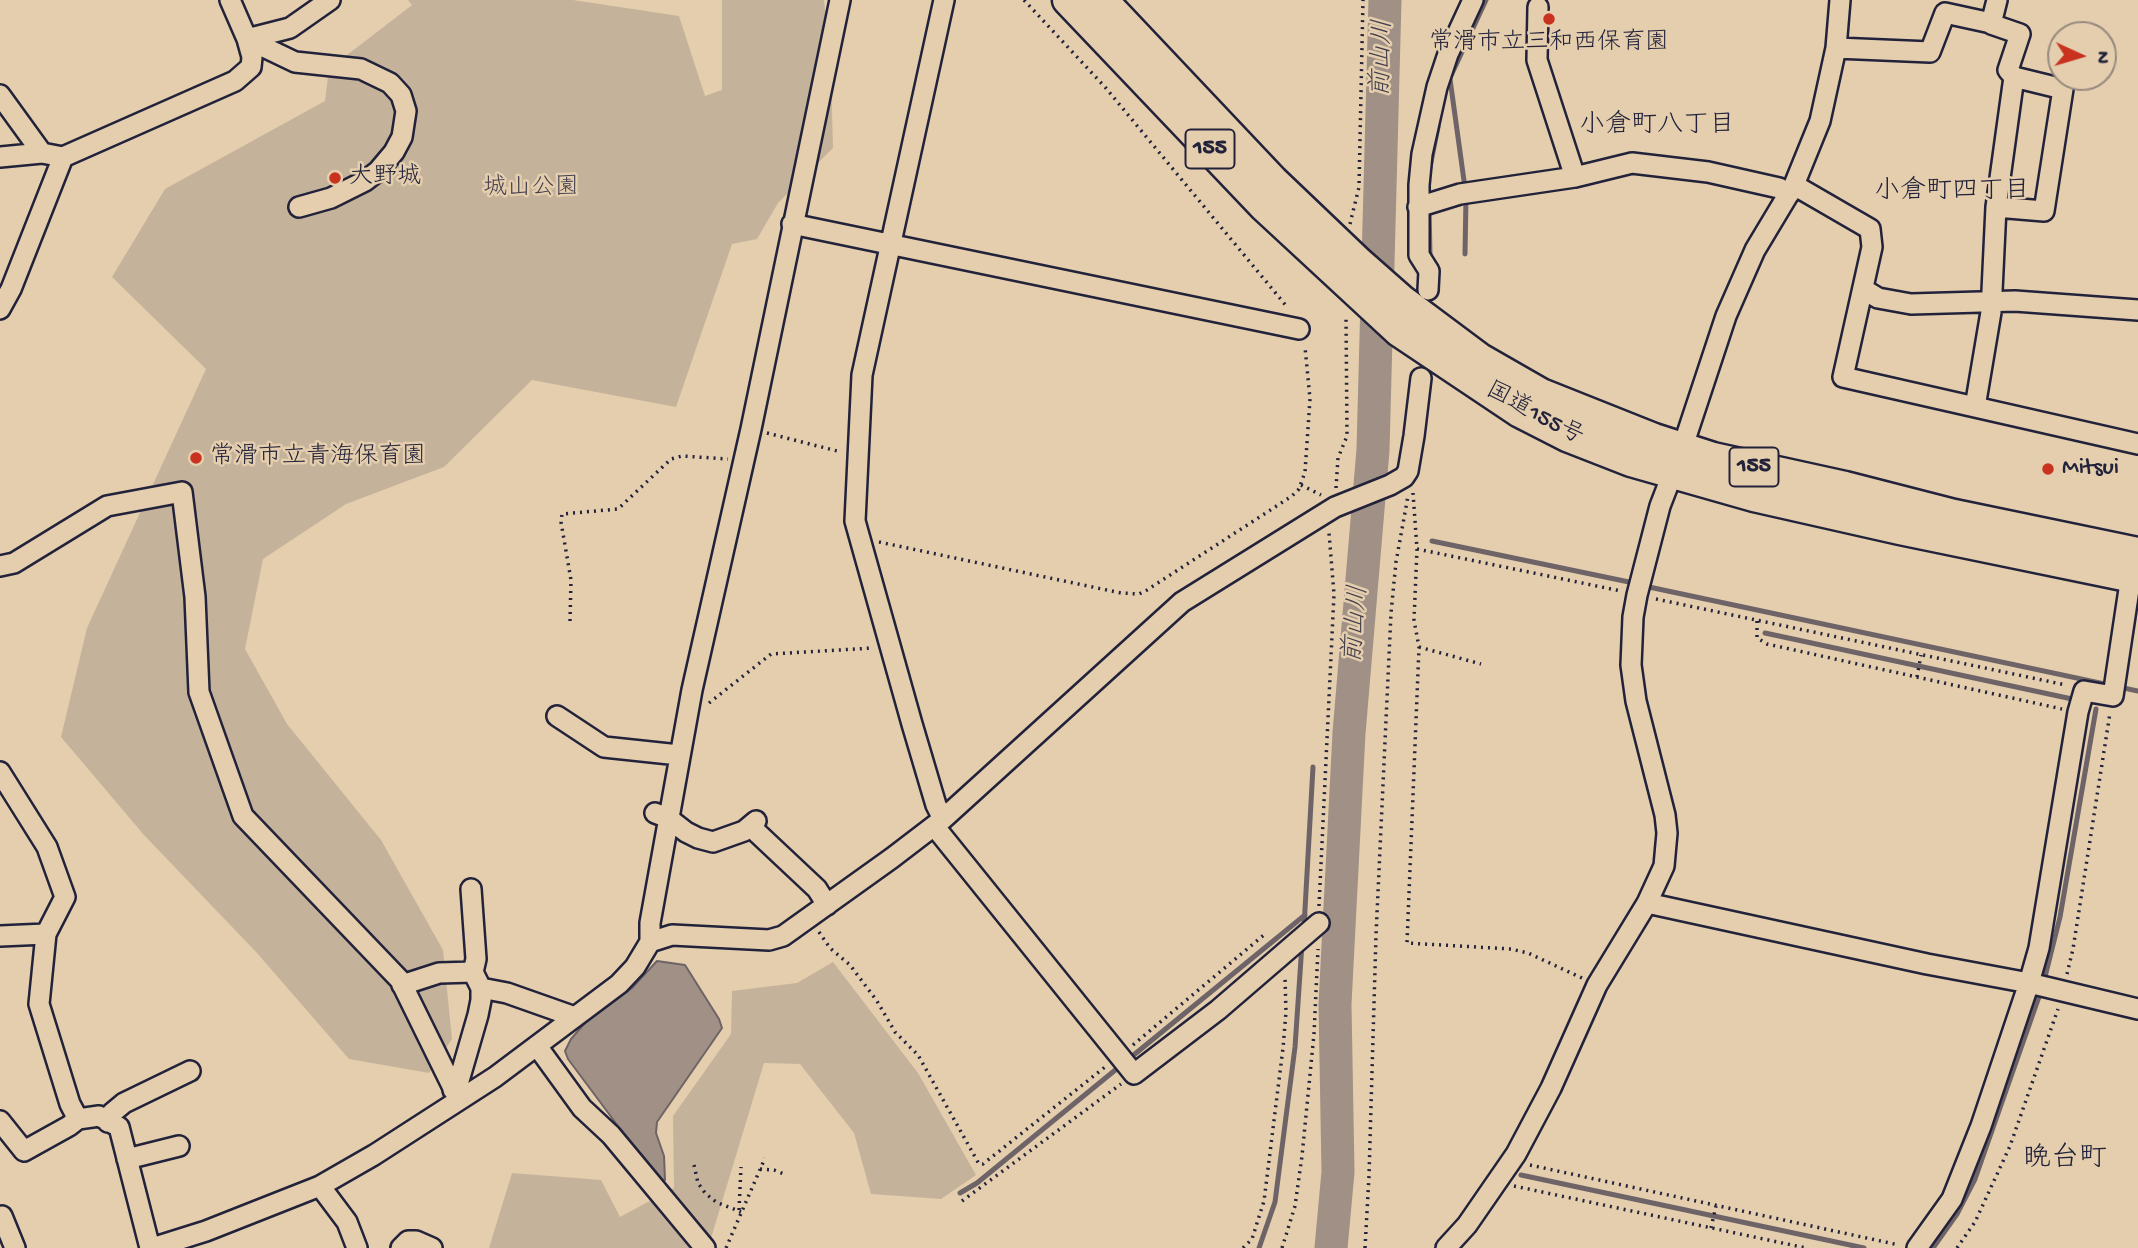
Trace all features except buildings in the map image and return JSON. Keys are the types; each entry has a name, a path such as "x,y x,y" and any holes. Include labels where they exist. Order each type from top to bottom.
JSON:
{"highway":[{"name":"国道155号","path":"1068,0 1264,206 1351,271 1415,295 1480,359 1541,394 1677,461"},
{"name":"国道155号","path":"1102,0 1273,181 1399,331 1520,412 1567,436 1631,461 1677,461 1954,515 2136,560"}],"street":[{"path":"0,157 42,153 63,158 235,81 251,67 252,57 230,0"},
{"path":"247,39 290,27 330,0"},
{"path":"0,1121 24,1151 78,1119 99,1116 119,1127 151,1248 206,1231 320,1186 374,1156 456,1095 495,1077 619,984 635,967 650,942 662,815 679,755 751,429 840,0"},
{"path":"944,0 862,375 855,521 939,823 1134,1074 1219,1010 1319,923"},
{"path":"1415,295 1429,271 1419,254 1418,207 1422,154 1437,87 1448,54 1473,0"},
{"path":"1446,1248 1467,1225 1513,1158 1550,1088 1597,985 1647,903 1664,866 1667,833 1665,816 1634,689 1631,644 1637,595 1660,506 1726,316 1755,250 1791,189 1820,121 1836,48 1840,0"},
{"path":"1991,23 1997,0"},
{"path":"1538,7 1537,60 1574,177"},
{"path":"1836,48 1930,52 1945,13 1991,23 2020,34 2008,70 2014,77 2063,89 2044,211 1996,207"},
{"path":"247,39 295,62 362,69 390,83 404,103 406,111 402,137 394,152 378,171 365,181 331,198 299,207"},
{"path":"1975,407 1992,302 1996,207 2014,77"},
{"path":"0,94 42,153"},
{"path":"0,309 11,289 63,158"},
{"path":"1418,207 1460,194 1574,177 1632,163 1708,172 1791,189 1870,229 1872,247 1843,377 2138,444"},
{"path":"792,225 1299,329"},
{"path":"1863,289 1878,298 1911,304 2037,302 2138,310"},
{"path":"650,942 672,935 769,940 783,936 827,905 939,823 1182,602 1335,508 1404,477 1408,471 1421,378"},
{"path":"0,566 14,563 107,506 181,492 195,597 199,692 243,816 336,911 402,985 456,1095"},
{"path":"1917,1248 1952,1199 1981,1125 2029,983 2039,948 2078,712 2084,691 2114,688 2136,560"},
{"path":"557,716 604,747 679,755"},
{"path":"0,772 47,847 65,897 46,934 39,1004 70,1104 78,1119"},
{"path":"662,815 686,832 713,842 754,824 817,889 827,905"},
{"path":"456,1095 481,1000 477,980 471,889"},
{"path":"1647,903 1927,964 2029,983 2138,1009"},
{"path":"0,936 46,934"},
{"path":"402,985 439,973 477,980 575,1017"},
{"path":"537,1046 582,1108 611,1135 705,1248"},
{"path":"108,1122 124,1103 190,1071"},
{"path":"127,1159 179,1146"},
{"path":"320,1186 347,1222 357,1248"},
{"path":"2,1216 15,1248"},
{"path":"401,1248 408,1241 416,1241 432,1248"}],"path":[{"path":"859,541 873,540 1121,593 1139,594 1299,489 1305,472 1310,399 1304,344 1291,311 1105,87 1024,0"},
{"path":"1282,1248 1295,1206 1314,1034 1334,594 1328,526 1335,508 1338,458 1347,436 1348,393 1345,364 1352,218 1359,187 1363,0"},
{"path":"751,429 858,457"},
{"path":"570,621 571,580 562,514 618,509 671,459 734,459 743,462"},
{"path":"1408,471 1415,504 1417,549 1414,620 1419,647 1407,943 1511,948 1528,953 1597,985"},
{"path":"1365,1248 1391,613 1396,562 1409,496 1408,471"},
{"path":"1417,549 2084,691"},
{"path":"1757,621 1757,638 1767,644 2078,712"},
{"path":"687,716 695,715 771,654 890,647"},
{"path":"1419,647 1481,664"},
{"path":"1917,677 1921,655"},
{"path":"1957,1248 1975,1223 2010,1146 2063,992 2073,949 2114,688"},
{"path":"810,917 830,948 850,965 877,1001 895,1032 918,1055 979,1164 983,1164 1119,1056 1265,934"},
{"path":"1243,1248 1252,1239 1264,1201 1276,1112 1286,1012 1285,972 1280,956"},
{"path":"962,1201 1134,1074"},
{"path":"726,1248 765,1158"},
{"path":"1513,1158 1519,1162 1873,1238 1907,1248"},
{"path":"694,1165 698,1183 705,1193 716,1202 740,1211"},
{"path":"740,1211 741,1167"},
{"path":"760,1169 784,1174"},
{"path":"1501,1178 1513,1186 1806,1248"},
{"path":"1711,1228 1716,1206"}],"green space":[{"name":"城山公園","path":"408,0 573,0 679,16 705,96 722,90 722,0 824,0 831,74 833,148 778,203 757,239 732,244 676,407 532,380 444,467 346,504 263,559 245,649 287,724 381,840 443,950 452,1039 429,1073 349,1059 257,953 144,835 61,737 87,628 206,369 112,277 165,189 325,101 329,69 412,5"},
{"path":"833,962 918,1073 976,1175 941,1199 871,1194 854,1133 800,1064 764,1063 708,1248 489,1248 512,1173 601,1180 620,1217 674,1188 673,1116 731,1034 732,991 797,983"}],"shaded area":[{"path":"657,961 685,965 722,1028 657,1122 656,1133 664,1156 665,1180 659,1181 568,1059 565,1051 585,1023 632,988"}],"waterway":[{"name":"前山川","path":"1331,1248 1338,1172 1335,1004 1349,733 1373,450 1385,0"},
{"path":"1449,80 1486,0"},
{"path":"1450,79 1465,188"},
{"path":"1429,172 1438,127"},
{"path":"1465,254 1466,197"},
{"path":"1429,206 1430,256"},
{"path":"1432,541 1629,582"},
{"path":"1649,587 2138,691"},
{"path":"1765,633 2072,699"},
{"path":"2044,981 2060,917 2096,709"},
{"path":"1304,927 1313,767"},
{"path":"960,1193 977,1183 1305,915"},
{"path":"1259,1248 1275,1202 1295,1047 1302,944"},
{"path":"1933,1248 1957,1214 1975,1179 2041,991"},
{"path":"1521,1175 1864,1248"}],"place":[{"name":"常滑市立三和西保育園","path":"1549,19"},
{"name":"大野城","path":"335,178"},
{"name":"常滑市立青海保育園","path":"196,458"},
{"name":"Mitsui","path":"2048,469"}],"district":[{"name":"小倉町八丁目","path":"1657,127"},
{"name":"小倉町四丁目","path":"1952,193"},
{"name":"晩台町","path":"2065,1161"}]}
